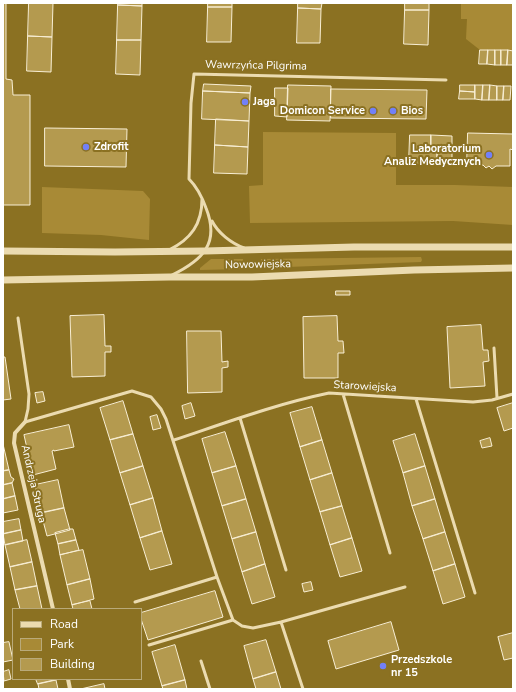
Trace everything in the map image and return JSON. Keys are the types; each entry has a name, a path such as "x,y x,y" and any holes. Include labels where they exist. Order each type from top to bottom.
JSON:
{"street":[{"name":"Nowowiejska","path":"3,251 205,251 354,247 513,247"},
{"name":"Nowowiejska","path":"3,280 252,277 414,270 513,268"},
{"name":"Andrzeja Struga","path":"25,422 15,433 14,443 53,608"}],"lane":[{"name":"Wawrzyńca Pilgrima","path":"251,250 239,246 227,238 214,226 197,187 189,179 191,103 194,74 446,80"},
{"path":"165,251 185,240 193,231 202,211 202,198"},
{"name":"Wawrzyńca Pilgrima","path":"169,277 195,262 205,251 212,232 210,218"},
{"name":"Andrzeja Struga","path":"18,318 29,394 25,422"},
{"path":"494,348 497,398"},
{"path":"25,422 132,391 151,397 161,409 174,440 217,577 233,620 242,626 253,628 281,622 405,587"},
{"name":"Starowiejska","path":"174,440 240,418 329,393 473,402 513,394"},
{"path":"343,394 390,553"},
{"path":"416,399 475,593"},
{"path":"240,418 286,570"},
{"path":"135,602 217,577"},
{"path":"149,645 233,620"},
{"path":"281,622 303,689"},
{"path":"201,661 210,689"}],"green space":[{"path":"461,3 513,3 513,51 480,50 466,39 467,19 461,19"},
{"path":"263,132 396,133 396,185 513,187 513,225 453,221 250,223 249,186 263,185"},
{"path":"42,187 143,191 150,199 149,240 101,235 42,233"},
{"path":"421,257 421,262 261,268 261,259"},
{"path":"211,259 243,259 243,269 200,270 200,268"}],"building":[{"path":"3,3 6,3 6,79 12,80 13,95 30,95 30,205 3,205"},
{"path":"29,3 53,3 52,37 28,36"},
{"path":"118,3 142,3 142,6 118,5"},
{"path":"208,3 232,3 232,7 208,7"},
{"path":"298,3 322,3 321,9 298,8"},
{"path":"405,3 429,3 429,10 405,10"},
{"path":"118,5 142,6 141,40 117,40"},
{"path":"208,7 232,7 231,42 207,42"},
{"path":"298,8 321,9 320,43 297,43"},
{"path":"405,10 429,10 428,45 404,44"},
{"path":"28,36 52,37 51,72 27,71"},
{"path":"117,40 141,40 140,75 116,74"},
{"path":"480,50 488,50 487,64 479,64"},
{"path":"488,50 495,50 495,65 487,64"},
{"path":"495,50 501,50 501,65 495,65"},
{"path":"501,50 508,50 507,65 501,65"},
{"path":"508,50 513,51 513,65 507,65"},
{"path":"204,84 251,86 250,93 203,91"},
{"path":"288,85 331,86 330,121 287,120"},
{"path":"460,85 475,85 475,92 460,91"},
{"path":"475,85 483,85 482,100 475,99"},
{"path":"483,85 490,85 489,100 482,100"},
{"path":"490,85 497,86 497,100 489,100"},
{"path":"497,86 504,86 503,100 497,100"},
{"path":"504,86 511,86 510,100 503,100"},
{"path":"275,88 288,88 287,117 275,116"},
{"path":"331,89 427,90 426,119 331,118"},
{"path":"203,91 250,93 249,121 202,119"},
{"path":"460,91 475,92 475,99 459,99"},
{"path":"216,119 249,121 248,147 215,145"},
{"name":"Zdrofit","path":"45,128 127,129 126,167 45,166"},
{"name":"Laboratorium Analiz Medycznych","path":"468,133 513,134 513,150 510,149 510,166 496,166 492,169 489,166 486,168 483,165 467,165"},
{"path":"410,135 431,135 431,150 437,150 437,164 409,163"},
{"path":"431,135 452,136 452,164 437,164 437,150 431,150"},
{"path":"215,145 248,147 247,174 214,173"},
{"path":"336,291 350,291 350,295 336,295"},
{"path":"104,315 105,346 111,346 111,352 105,352 105,376 72,377 70,316"},
{"path":"337,316 338,341 343,341 344,353 338,353 338,378 304,378 303,317"},
{"path":"481,325 483,350 488,350 489,361 483,362 485,386 450,388 447,327"},
{"path":"187,331 221,331 222,362 228,361 228,367 222,368 222,392 188,393"},
{"path":"3,357 5,357 11,399 3,400"},
{"path":"43,392 45,401 37,403 35,393"},
{"path":"123,401 133,434 110,440 100,408"},
{"path":"191,403 195,416 185,419 182,406"},
{"path":"513,403 513,428 504,431 497,408"},
{"path":"312,407 322,440 300,447 290,413"},
{"path":"157,415 161,428 153,430 150,417"},
{"path":"69,425 74,447 52,451 56,469 33,475 24,435"},
{"path":"225,432 236,466 212,473 202,439"},
{"path":"133,434 143,466 120,473 110,440"},
{"path":"415,434 425,466 403,473 393,441"},
{"path":"490,438 492,446 482,448 480,441"},
{"path":"322,440 332,473 310,480 300,447"},
{"path":"3,444 9,470 3,471"},
{"path":"143,466 153,498 130,505 120,473"},
{"path":"236,466 246,499 222,506 212,473"},
{"path":"425,466 435,499 412,506 403,473"},
{"path":"9,470 11,477 14,479 12,483 3,485 3,471"},
{"path":"332,473 342,506 320,512 310,480"},
{"path":"58,480 64,508 41,513 35,485"},
{"path":"12,483 15,496 3,499 3,485"},
{"path":"15,496 18,510 3,513 3,499"},
{"path":"153,498 162,531 140,538 130,505"},
{"path":"246,499 256,532 232,539 222,506"},
{"path":"435,499 445,532 423,539 412,506"},
{"path":"342,506 352,538 330,545 320,512"},
{"path":"64,508 70,530 47,536 41,513"},
{"path":"19,519 21,530 3,534 3,522"},
{"path":"73,529 76,540 58,544 55,533"},
{"path":"21,530 23,541 5,545 3,534"},
{"path":"162,531 172,564 150,570 140,538"},
{"path":"256,532 265,564 242,572 232,539"},
{"path":"445,532 455,564 433,571 423,539"},
{"path":"352,538 362,571 340,577 330,545"},
{"path":"27,540 32,562 10,567 5,545"},
{"path":"76,540 79,550 60,555 58,544"},
{"path":"83,550 90,579 67,585 60,555"},
{"path":"32,562 37,586 15,590 10,567"},
{"path":"265,564 275,597 252,604 242,572"},
{"path":"455,564 465,597 443,604 433,571"},
{"path":"90,579 94,599 72,605 67,585"},
{"path":"311,582 313,590 304,592 302,584"},
{"path":"37,586 42,608 20,608 15,590"},
{"path":"215,591 223,617 148,640 142,622 142,613"},
{"path":"90,601 92,608 73,608 72,605"},
{"path":"391,622 399,650 336,669 328,641"},
{"path":"513,633 513,658 504,660 498,637"},
{"path":"266,640 276,672 253,679 244,646"},
{"path":"9,642 12,660 3,662 3,643"},
{"path":"175,645 185,680 162,686 152,652"},
{"path":"9,670 11,679 4,681 3,672"},
{"path":"276,672 281,689 256,689 253,679"},
{"path":"36,680 56,680 38,684"},
{"path":"56,680 58,689 39,689 38,684"},
{"path":"185,680 187,689 163,689 162,686"},
{"path":"104,684 105,689 81,689"}],"place":[{"name":"Jaga","path":"245,102"},
{"name":"Domicon Service","path":"373,111"},
{"name":"Bios","path":"393,111"},
{"name":"Zdrofit","path":"86,147"},
{"name":"Laboratorium Analiz Medycznych","path":"489,155"},
{"name":"Przedszkole nr 15","path":"383,666"}]}
